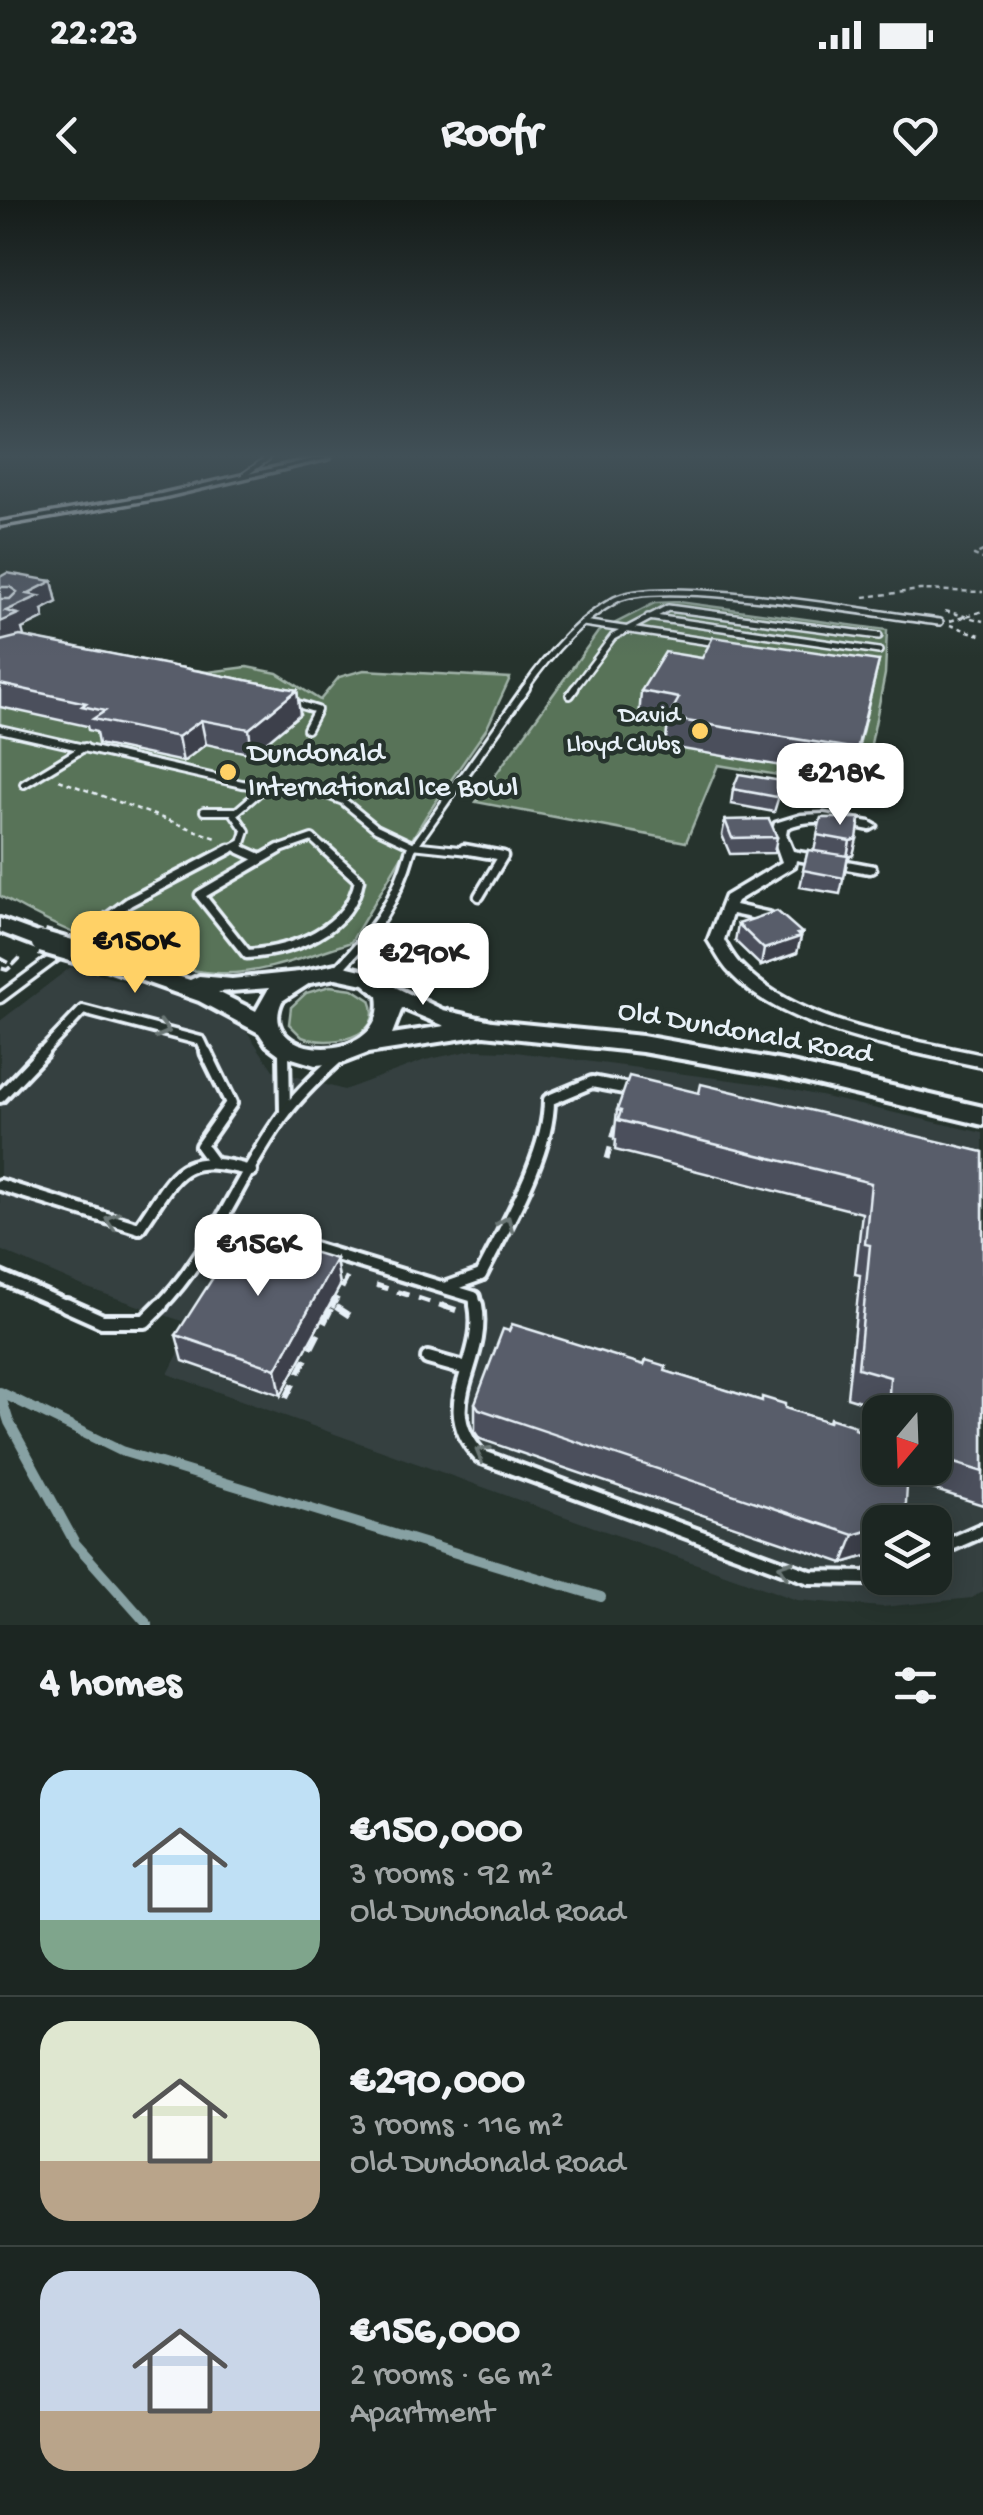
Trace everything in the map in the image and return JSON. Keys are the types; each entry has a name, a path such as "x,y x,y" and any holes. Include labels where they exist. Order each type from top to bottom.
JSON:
{"street":[{"path":"779,829 784,822 797,818 870,826"},
{"path":"760,826 779,829"},
{"path":"779,829 790,863 741,892 726,908 716,940 731,967 752,987 776,1000 853,1028 983,1061"},
{"path":"789,855 869,869"},
{"path":"726,908 766,916"},
{"path":"0,925 42,942 182,982 226,1002 268,1028 284,1047 309,1056 354,1051 378,1038 392,1020 394,1007 384,988 356,973 336,971 232,986 182,982"},
{"path":"268,1028 266,1011 271,1001 304,977"},
{"name":"Old Dundonald Road","path":"384,988 437,1016 492,1030 642,1044 766,1066 983,1116"},
{"name":"Old Dundonald Road","path":"354,1051 425,1035 492,1030"}],"lane":[{"path":"336,971 375,931 404,874 412,845 444,809 553,648 618,598 670,589 940,622"},
{"path":"570,695 613,636 663,609 678,607 879,636"},
{"path":"648,618 878,651"},
{"path":"584,623 721,644"},
{"path":"276,699 317,710 307,729"},
{"path":"0,729 266,787 327,795 343,801 376,828 412,845 502,856 479,896"},
{"path":"24,784 85,747"},
{"path":"204,811 233,812 245,808 266,787"},
{"path":"0,998 129,902 242,843 246,832 233,812"},
{"path":"235,846 260,858 312,838 360,880 360,889 342,920 330,930 246,954 200,896 260,858"},
{"path":"375,931 384,988"},
{"path":"0,1097 83,1010 201,1040 231,1103 139,1228 0,1185"},
{"path":"284,1047 285,1110"},
{"path":"0,1277 102,1321 145,1321 168,1302 199,1264 285,1110 312,1078 354,1051"},
{"path":"443,1287 481,1275 540,1141 552,1108 548,1100 592,1082 645,1091"},
{"path":"201,1146 212,1161"},
{"path":"182,1170 212,1161 251,1171"},
{"path":"225,1221 474,1297 478,1342 456,1401 464,1443 480,1456 810,1577 862,1578"},
{"path":"428,1358 467,1369"},
{"path":"952,1544 983,1530"}],"path":[{"path":"983,551 974,553 983,558"},
{"path":"880,605 864,597 920,590 983,592"},
{"path":"940,610 983,621"},
{"path":"940,622 983,611"},
{"path":"940,622 983,636"},
{"path":"44,774 230,844 215,851 220,855"},
{"path":"0,958 13,965 0,977"},
{"path":"0,968 7,970"},
{"path":"606,1159 617,1121"},
{"path":"331,1270 478,1317"},
{"path":"286,1398 348,1276"},
{"path":"335,1306 353,1318"}],"shaded area":[{"path":"71,967 207,1004 239,1020 273,1070 344,1090 425,1060 473,1050 508,1051 776,1086 983,1133 983,1591 972,1598 882,1607 797,1600 168,1374 193,1325 85,1287 0,1250 0,1021"}],"green space":[{"name":"David Lloyd Clubs","path":"679,602 887,630 885,674 862,789 718,765 686,842 476,802 598,632 655,603"},
{"name":"Dundonald International Ice Bowl","path":"25,642 208,672 247,667 277,673 320,700 339,677 364,670 510,678 487,728 426,816 351,942 267,968 216,973 133,956 49,922 0,896 0,654"},
{"path":"330,986 353,989 370,1000 370,1024 352,1037 339,1040 302,1037 289,1024 291,1007 306,993"}],"building":[{"path":"7,573 52,581 27,594 39,596 6,611 18,614 0,622 0,599 10,599 17,592 0,587 0,577"},
{"path":"20,636 297,690 249,729 201,720 178,737 93,719 105,711 82,706 86,703 0,684 0,641"},
{"path":"713,637 879,661 857,749 668,718 679,698 641,691 665,652 702,658"},
{"path":"739,774 782,781 777,797 733,789"},
{"path":"821,818 860,818 857,839 817,835"},
{"path":"769,819 777,837 732,838 725,820"},
{"path":"808,850 848,856 844,878 803,870"},
{"path":"777,911 802,933 797,934 800,937 764,949 738,924"},
{"path":"629,1076 699,1093 701,1084 983,1152 983,1472 952,1462 952,1395 889,1395 890,1377 858,1368 870,1245 865,1244 871,1183 618,1120 621,1111 617,1110"},
{"path":"243,1231 336,1259 276,1369 176,1335"},
{"path":"512,1324 644,1365 646,1360 666,1366 665,1371 762,1401 762,1397 785,1404 785,1408 829,1422 830,1418 855,1426 862,1432 862,1485 907,1485 906,1505 862,1505 862,1533 854,1535 479,1409 475,1403 503,1329 509,1331"}],"waterway":[{"path":"0,1392 121,1451 601,1597"},
{"path":"0,1394 9,1422 75,1543 148,1625"}],"place":[{"name":"David Lloyd Clubs","path":"700,731"},
{"name":"Dundonald International Ice Bowl","path":"228,772"}]}
